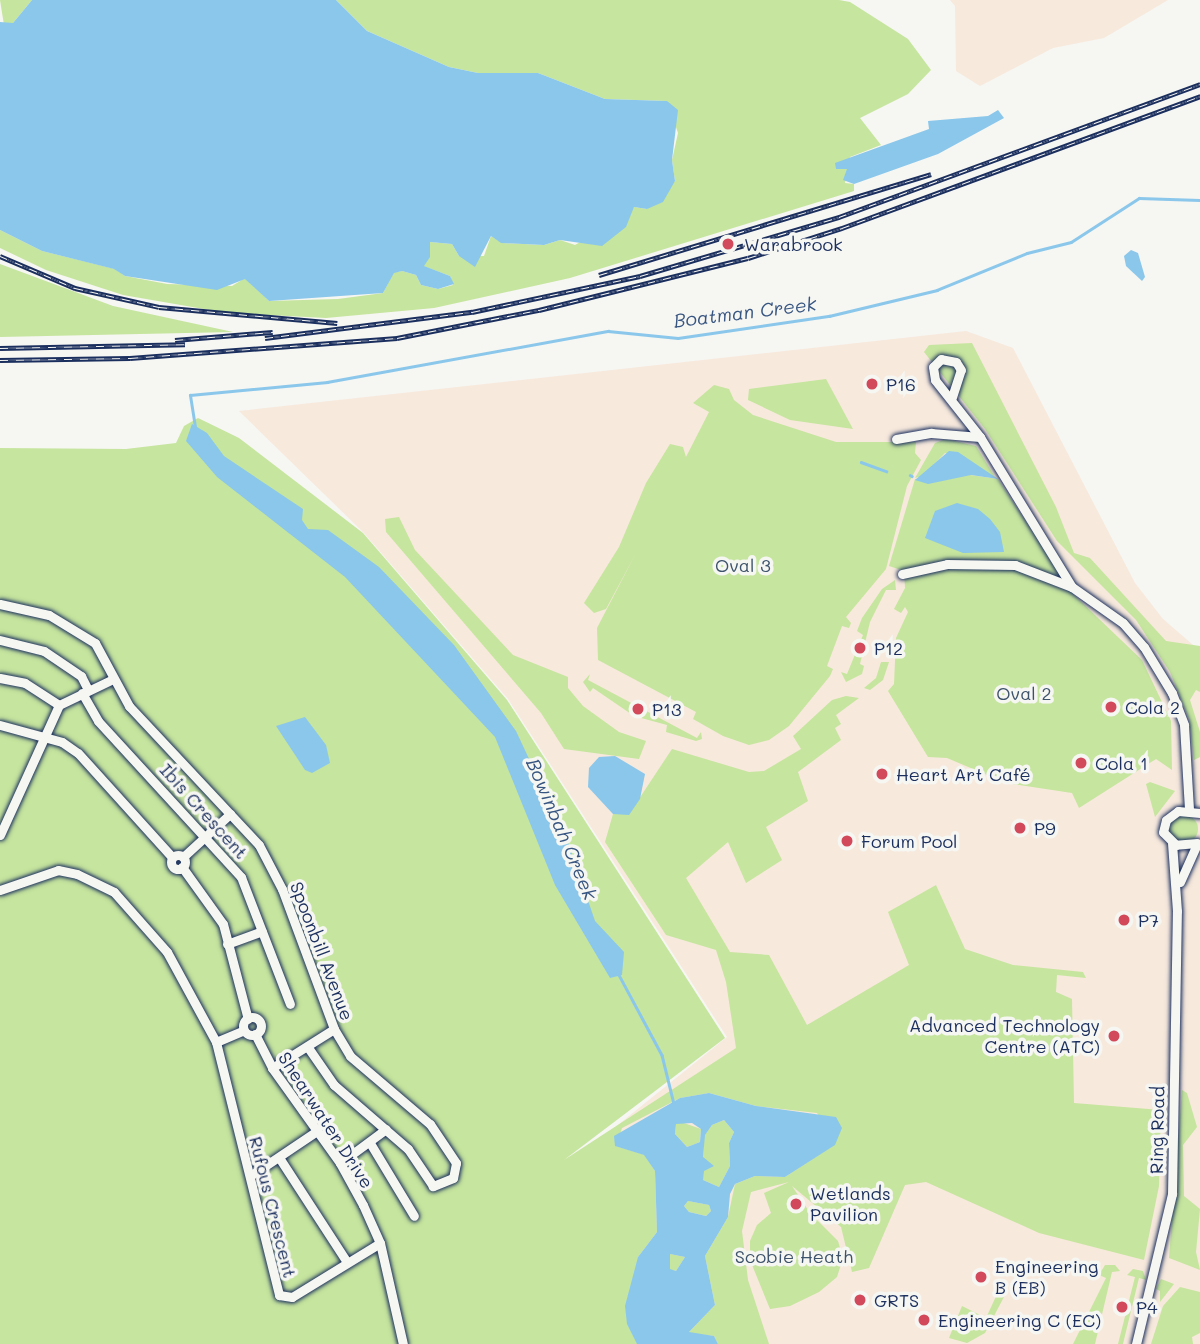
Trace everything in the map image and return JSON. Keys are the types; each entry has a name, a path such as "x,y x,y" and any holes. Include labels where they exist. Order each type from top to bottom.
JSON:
{"street":[{"path":"952,397 1072,587"},
{"path":"896,439 931,433 980,438"},
{"path":"902,575 947,564 1015,565 1072,587 1123,624 1172,693 1184,725 1187,793 1196,813"},
{"name":"Spoonbill Avenue","path":"0,604 49,615 95,643 129,706 259,845 273,869 334,1029 350,1056 430,1124 456,1163 457,1174 433,1186 408,1149 334,1085 307,1046"},
{"name":"Ibis Crescent","path":"0,640 44,651 81,676 85,692 99,722 241,877 290,1004"},
{"path":"0,678 25,683 59,705"},
{"path":"0,835 3,819 59,705 113,679"},
{"path":"0,725 45,736 78,753 172,857 172,866 183,862 230,814"},
{"path":"1187,793 1178,811 1196,813"},
{"name":"Ring Road","path":"1136,1344 1172,1194 1177,911 1172,843 1164,826 1178,811"},
{"name":"Ring Road","path":"1172,843 1199,842"},
{"name":"Ring Road","path":"1177,911 1183,870 1199,842"},
{"path":"183,862 212,902 248,1018 244,1030"},
{"name":"Rufous Crescent","path":"0,890 65,869 114,892 167,952 216,1042 279,1295 292,1297 380,1243"},
{"path":"227,944 262,931"},
{"name":"Shearwater Drive","path":"248,1018 260,1023 255,1034 272,1069 340,1163 380,1243 403,1344"},
{"path":"272,1069 334,1029"},
{"path":"216,1042 244,1030 255,1034"},
{"path":"340,1163 386,1129"},
{"path":"250,1175 280,1159 317,1131"},
{"path":"370,1143 414,1216"},
{"path":"280,1159 347,1262"}],"shaded area":[{"path":"950,0 1168,0 1104,38 1053,48 980,86 956,71 955,6"},
{"path":"966,331 1013,348 1135,583 1163,619 1200,651 1200,1344 482,1344 567,1166 727,1037 508,699 364,533 239,411"}],"green space":[{"path":"0,0 32,0 13,23 4,25"},
{"path":"336,0 839,0 850,2 908,39 931,70 908,94 860,118 881,145 850,157 845,183 854,184 854,191 570,278 434,308 326,318 227,313 123,295 46,270 0,248 0,230 42,251 115,269 125,276 167,284 232,286 245,278 269,301 338,299 383,293 394,272 402,271 416,275 421,285 438,289 453,285 450,276 423,266 430,242 452,244 459,256 484,256 491,236 502,243 544,245 560,240 575,245 628,215 634,207 647,209 675,181 672,160 678,133 667,101 605,99 538,73 478,73 449,67 367,31"},
{"path":"0,264 113,306 233,332 0,337"},
{"path":"972,343 1056,507 1074,553 1090,558 1166,641 1200,646 1200,692 1196,690 1190,700 1200,732 1200,757 1194,760 1189,719 1170,672 1136,620 1057,541 985,429 924,352 929,345"},
{"path":"826,379 853,429 790,420 748,400 749,389"},
{"name":"Oval 3","path":"714,385 729,389 734,400 753,415 836,442 916,442 915,453 921,460 907,486 886,569 846,617 851,623 849,628 842,626 827,666 833,669 830,676 789,726 769,740 749,745 723,736 693,719 696,712 598,660 597,628 636,553 606,609 594,613 584,603 619,547 646,483 670,444 683,447 686,457 709,412 693,403"},
{"name":"Scobie Heath","path":"198,418 239,438 363,533 507,700 725,1038 564,1160 736,1048 726,982 716,950 666,935 605,842 613,814 629,814 672,749 749,772 764,771 801,749 793,736 832,700 846,696 859,698 836,715 841,724 835,728 841,740 798,772 808,801 766,827 782,860 746,883 728,842 686,878 730,952 769,955 807,1025 909,965 888,912 936,885 965,949 1013,965 1083,972 1086,978 1057,975 1056,992 1072,999 1074,1103 1161,1110 1159,1186 1144,1260 1039,1233 926,1182 905,1185 869,1268 852,1272 841,1227 792,1186 810,1213 838,1241 843,1258 837,1277 819,1292 790,1306 770,1309 750,1260 750,1241 757,1225 771,1213 764,1193 789,1182 751,1192 742,1231 748,1280 769,1344 718,1344 714,1336 688,1333 715,1305 705,1256 728,1217 735,1184 755,1176 785,1177 834,1145 817,1113 756,1106 709,1093 680,1098 622,1128 616,1146 645,1155 655,1171 657,1232 638,1257 637,1344 0,1344 0,448 126,449 176,443 184,426"},
{"path":"946,439 976,446 995,477 977,469 968,459 945,453 923,476 915,478 935,443"},
{"name":"Oval 2","path":"970,475 998,479 1074,595 1142,660 1171,721 1172,770 1156,759 1079,808 1072,793 1006,783 947,758 928,757 888,691 894,684 896,638 908,612 905,607 901,613 894,609 905,588 904,571 889,566 915,479"},
{"path":"399,517 415,550 513,655 568,677 568,688 583,706 619,732 646,741 639,759 564,749 541,713 386,532 385,519"},
{"path":"895,580 896,590 886,590 870,622 860,664 864,666 862,674 846,682 841,672 847,674 863,635 857,631 862,618 882,589"},
{"path":"881,662 889,662 883,680 870,690 864,688 876,678"},
{"path":"590,674 588,680 697,738 701,732 702,739 696,741 666,732 667,725 634,716 593,688 590,692 583,682"},
{"path":"1150,782 1175,791 1155,817 1146,784"},
{"path":"1184,815 1194,819 1198,829 1194,839 1184,843 1174,839 1170,829 1174,819"},
{"path":"1182,1090 1187,1093 1197,1127 1183,1145 1184,1196 1200,1209 1196,1252 1200,1270 1169,1258"},
{"path":"724,1120 734,1132 729,1143 730,1166 719,1187 703,1180 704,1136 712,1125"},
{"path":"681,1122 701,1129 700,1142 687,1147 675,1134 676,1124"},
{"path":"688,1201 709,1205 711,1211 706,1216 689,1212 684,1206"},
{"path":"670,1254 685,1257 676,1271 670,1270"},
{"path":"1105,1265 1115,1265 1120,1271 1112,1272 1095,1344 1073,1344 1106,1278 1099,1275"},
{"path":"1133,1269 1143,1271 1146,1280 1139,1278 1123,1344 1118,1344 1135,1277 1127,1275"},
{"path":"1161,1279 1174,1284 1160,1302 1160,1291 1156,1289"},
{"path":"1180,1287 1200,1292 1200,1333 1192,1337 1193,1344 1151,1344 1163,1306"},
{"path":"998,1292 1005,1295 985,1333 967,1343 949,1338 962,1306 986,1318"}],"water":[{"path":"32,0 336,0 367,31 449,67 478,73 538,73 605,99 667,101 678,110 672,160 675,181 663,202 647,209 634,207 626,227 602,246 560,240 544,245 501,243 491,236 475,267 459,256 452,244 430,242 430,257 424,266 450,276 454,284 438,289 421,285 416,275 402,271 394,273 383,293 269,301 245,279 217,290 125,276 114,269 42,251 0,230 0,22 13,23"},
{"path":"998,110 1004,118 938,154 854,184 843,180 847,169 836,169 835,163 929,129 928,121 988,116"},
{"path":"1131,250 1138,253 1145,277 1142,281 1126,266 1124,256"},
{"path":"192,424 207,433 224,456 303,509 302,520 308,529 328,530 379,567 454,645 516,731 568,842 595,921 624,952 622,975 610,978 555,885 495,737 345,577 217,477 186,441"},
{"path":"949,451 958,452 998,479 971,475 928,484 915,480"},
{"path":"957,503 978,509 990,519 1000,532 1004,552 963,553 925,538 935,511"},
{"path":"305,717 326,745 330,763 312,773 305,770 276,726"},
{"path":"615,756 645,774 640,799 629,815 613,814 588,787 589,768 599,757"},
{"path":"709,1093 756,1106 836,1117 842,1128 835,1145 785,1177 755,1176 735,1184 730,1194 728,1217 705,1256 715,1305 689,1332 714,1336 718,1344 637,1344 627,1324 625,1306 638,1257 657,1232 655,1171 644,1155 615,1146 614,1136 680,1098","holes":["724,1120 734,1132 729,1143 730,1166 719,1187 703,1180 704,1171 714,1166 703,1157 705,1135 712,1125","692,1123 701,1129 700,1142 687,1147 675,1134 676,1124","688,1201 709,1205 711,1211 706,1216 689,1212 684,1206","670,1254 685,1257 676,1271 670,1269"]}],"waterway":[{"name":"Boatman Creek","path":"195,427 190,395 327,382 608,331 678,338 829,316 937,290 1027,253 1071,242 1139,198 1200,200"},
{"path":"861,462 886,471"},
{"name":"Bowinbah Creek","path":"618,973 662,1055 674,1104"}],"railway":[{"path":"265,338 472,312 640,276 839,217 1200,84"},
{"path":"0,360 130,358 397,338 539,310 748,258 842,228 1200,96"},
{"path":"599,275 931,174"},
{"path":"0,256 75,288 159,307 337,323"},
{"path":"175,340 273,332"},
{"path":"0,348 185,344"}],"place":[{"name":"Warabrook","path":"728,244"},
{"name":"P16","path":"872,384"},
{"name":"P12","path":"860,648"},
{"name":"Cola 2","path":"1111,707"},
{"name":"P13","path":"638,709"},
{"name":"Cola 1","path":"1081,763"},
{"name":"Heart Art Café","path":"882,774"},
{"name":"P9","path":"1020,828"},
{"name":"Forum Pool","path":"847,841"},
{"name":"P7","path":"1124,920"},
{"name":"Advanced Technology Centre (ATC)","path":"1114,1036"},
{"name":"Wetlands Pavilion","path":"796,1204"},
{"name":"Engineering B (EB)","path":"981,1277"},
{"name":"GRTS","path":"860,1300"},
{"name":"P4","path":"1122,1307"},
{"name":"Engineering C (EC)","path":"924,1320"}]}
